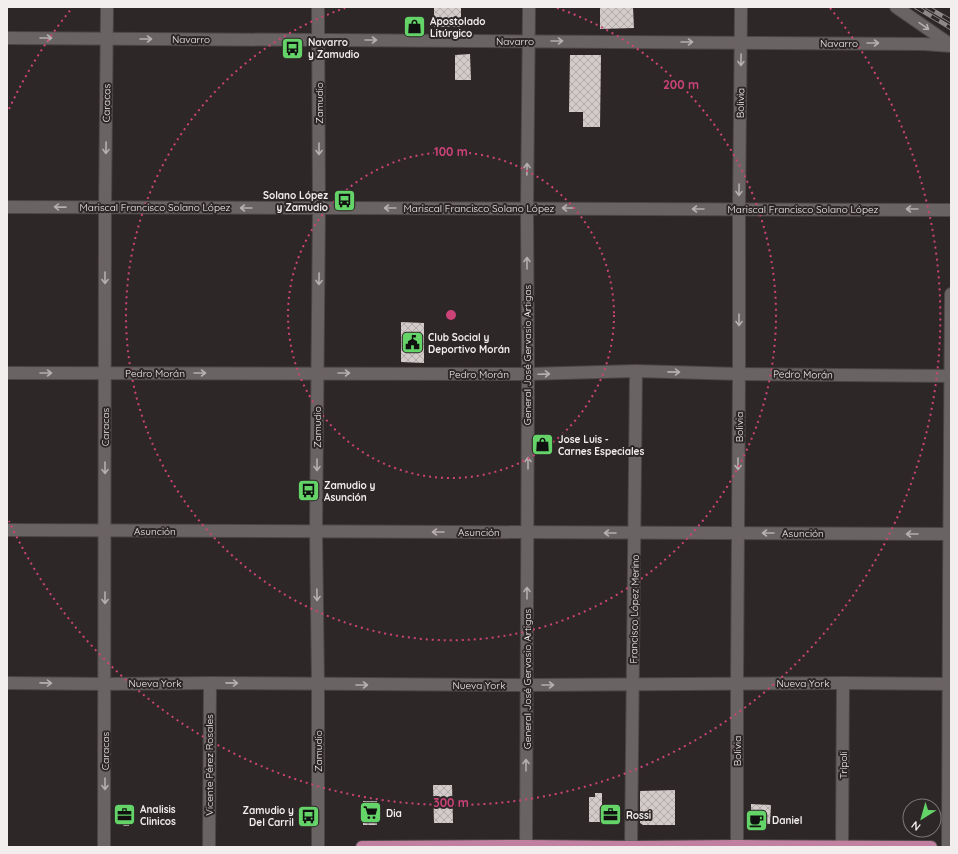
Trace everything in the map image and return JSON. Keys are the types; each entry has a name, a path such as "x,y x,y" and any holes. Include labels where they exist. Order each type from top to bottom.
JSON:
{"main road":[{"path":"362,847 931,847"}],"street":[{"name":"Caracas","path":"104,847 105,208 107,7"},
{"name":"Zamudio","path":"318,7 320,208 316,531 318,847"},
{"name":"General José Gervasio Artigas","path":"526,846 528,532 527,208 529,7"},
{"name":"Bolivia","path":"737,846 741,7"},
{"path":"896,7 951,45"},
{"name":"Navarro","path":"7,38 951,45"},
{"name":"Mariscal Francisco Solano López","path":"7,207 951,210"},
{"path":"948,847 951,294"},
{"name":"Pedro Morán","path":"7,373 528,374 636,371 739,374 951,376"},
{"name":"Francisco López Merino","path":"631,847 636,371"},
{"name":"Asunción","path":"7,530 950,534"},
{"name":"Nueva York","path":"7,683 527,685 843,683 950,684"},
{"name":"Vicente Pérez Rosales","path":"209,847 210,683"},
{"name":"Trípoli","path":"842,847 843,683"}],"building":[{"path":"434,7 461,7 461,27 434,27"},
{"path":"600,7 633,7 634,28 600,29"},
{"path":"470,54 471,80 455,80 455,55"},
{"path":"570,55 601,55 600,127 583,127 583,112 569,112"},
{"name":"Club Social y Deportivo Morán","path":"401,322 424,323 424,363 401,362"},
{"path":"433,785 452,785 453,823 434,823"},
{"path":"675,790 675,825 643,825 640,823 640,791"},
{"path":"595,793 602,793 602,809 616,809 616,822 589,822 589,797 595,797"},
{"name":"Dia","path":"363,801 377,801 377,825 363,825"},
{"path":"751,804 771,805 770,824 751,824"},
{"name":"Analisis Clinicos","path":"118,810 129,810 129,826 124,826 118,820"}],"railway":[{"path":"916,7 951,28"},
{"path":"927,7 951,21"}],"place":[{"name":"Apostolado Litúrgico","path":"414,27"},
{"name":"Navarro y Zamudio","path":"293,48"},
{"name":"Solano López y Zamudio","path":"344,201"},
{"name":"Club Social y Deportivo Morán","path":"412,343"},
{"name":"Jose Luis - Carnes Especiales","path":"543,445"},
{"name":"Zamudio y Asunción","path":"309,491"},
{"name":"Dia","path":"370,813"},
{"name":"Analisis Clinicos","path":"124,815"},
{"name":"Rossi","path":"611,815"},
{"name":"Zamudio y Del Carril","path":"309,816"},
{"name":"Daniel","path":"756,820"}]}
